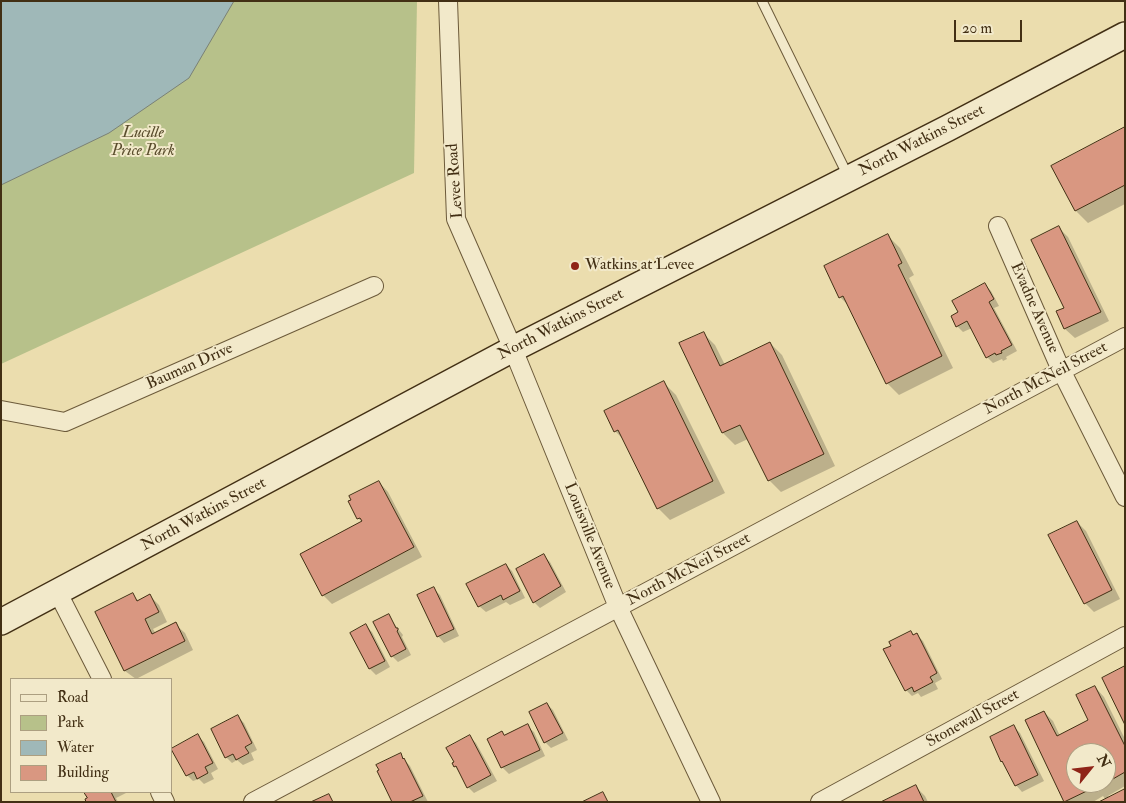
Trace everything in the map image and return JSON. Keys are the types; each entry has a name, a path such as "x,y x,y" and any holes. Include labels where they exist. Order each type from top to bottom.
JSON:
{"main road":[{"name":"North Watkins Street","path":"1,622 513,349 850,178 1125,35"}],"street":[{"name":"Levee Road","path":"448,1 456,219 513,349"},
{"name":"Evadne Avenue","path":"998,226 1061,370 1125,497"},
{"name":"Bauman Drive","path":"1,410 65,422 374,286"},
{"name":"North McNeil Street","path":"253,802 1125,337"},
{"name":"Louisville Avenue","path":"513,349 618,607 711,802"},
{"path":"58,593 101,678"},
{"name":"Stonewall Street","path":"820,802 1125,636"}],"lane":[{"path":"762,1 850,178"}],"green space":[{"name":"Lucille Price Park","path":"1,1 417,1 414,173 1,364"}],"water":[{"path":"1,1 234,1 189,78 109,133 1,185"}],"building":[{"path":"1125,127 1125,185 1075,211 1051,166"},
{"path":"1059,226 1101,312 1064,329 1056,311 1064,308 1031,240"},
{"path":"888,234 902,263 898,265 942,356 886,384 843,296 839,298 824,266"},
{"path":"985,283 994,299 989,302 1012,345 1001,351 1002,353 996,355 995,353 986,358 967,321 956,327 951,316 958,312 952,301"},
{"path":"704,332 720,366 770,342 824,454 768,481 740,425 722,433 679,343"},
{"path":"664,381 713,481 657,509 618,430 614,432 604,411"},
{"path":"379,481 414,547 322,596 300,554 362,521 360,518 357,519 348,501 351,500 349,496"},
{"path":"1077,521 1112,590 1084,604 1048,535"},
{"path":"544,554 561,586 533,603 516,569"},
{"path":"506,564 520,591 503,600 501,595 478,607 466,584"},
{"path":"434,587 454,629 437,637 417,595"},
{"path":"133,593 137,601 150,594 159,612 145,619 152,634 176,622 185,641 124,671 95,612"},
{"path":"389,614 396,628 398,628 397,631 406,649 391,657 373,622"},
{"path":"366,624 385,661 369,669 350,633"},
{"path":"911,631 913,635 917,633 937,673 930,677 933,682 914,692 912,687 905,691 883,649 891,646 889,642"},
{"path":"1125,666 1125,725 1102,678"},
{"path":"1095,686 1125,746 1125,772 1116,777 1116,743 1066,743 1066,793 1083,793 1064,802 1025,720 1044,711 1057,736 1088,720 1076,695"},
{"path":"547,703 563,733 544,743 529,712"},
{"path":"238,715 252,743 245,747 249,753 236,760 233,754 225,758 211,729"},
{"path":"528,724 540,750 501,768 487,739 502,731 504,735"},
{"path":"1014,725 1038,775 1015,786 1001,762 990,737"},
{"path":"198,734 213,763 205,767 208,773 197,779 194,772 186,776 172,748"},
{"path":"470,735 491,775 467,788 456,766 454,767 452,763 454,762 446,748"},
{"path":"401,753 423,796 410,802 392,802 376,765"},
{"path":"916,785 924,802 881,802"},
{"path":"1125,789 1125,802 1099,802"},
{"path":"603,792 608,802 582,802"},
{"path":"84,793 112,793 116,802 86,802 85,799 87,798"},
{"path":"329,794 333,802 311,802"}],"place":[{"name":"Watkins at Levee","path":"575,266"}]}
